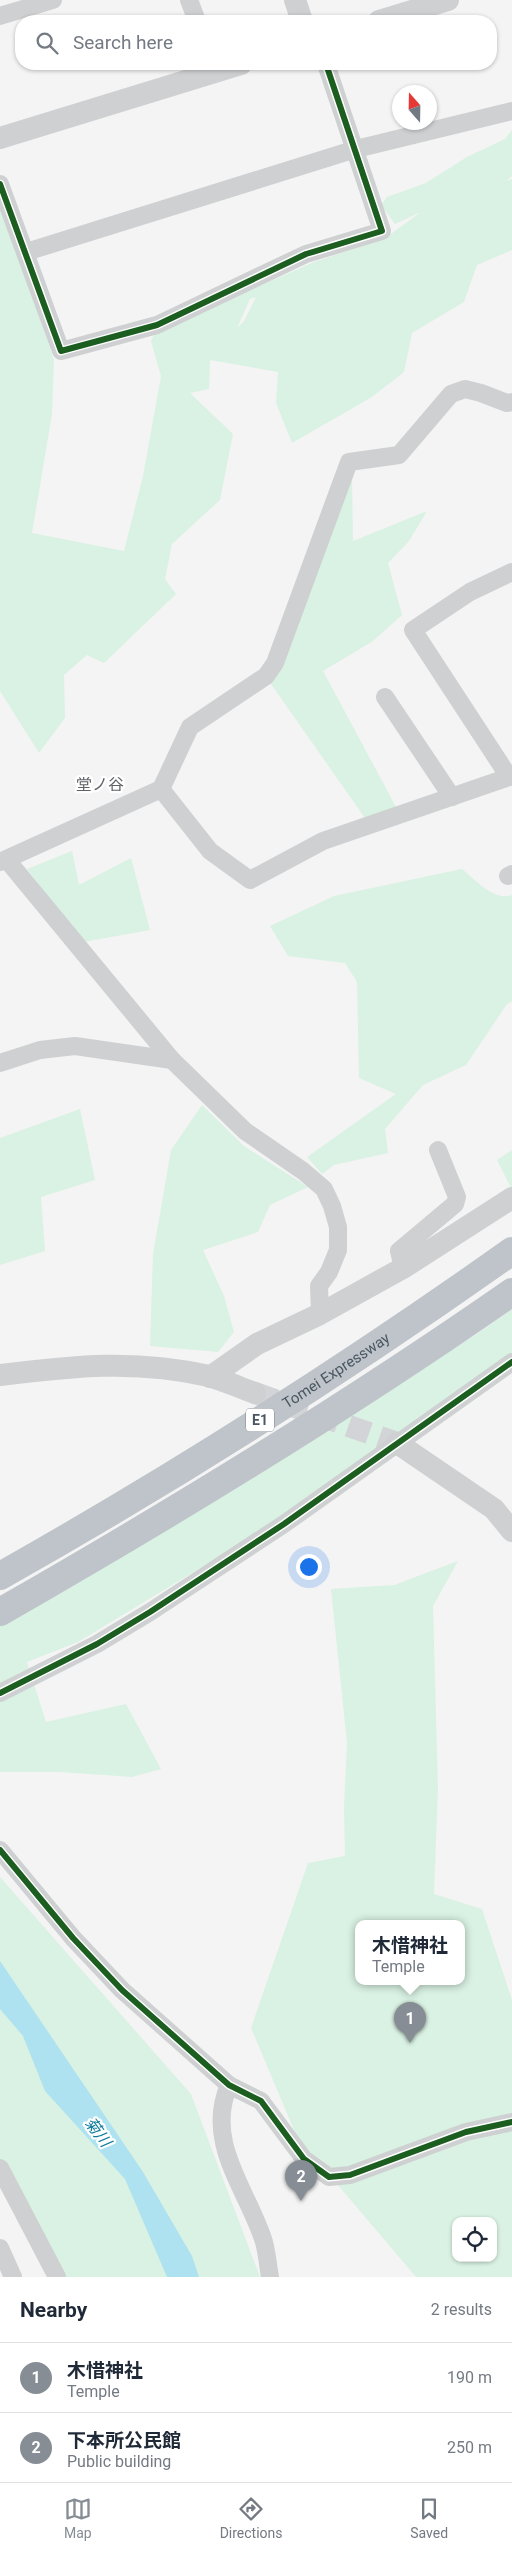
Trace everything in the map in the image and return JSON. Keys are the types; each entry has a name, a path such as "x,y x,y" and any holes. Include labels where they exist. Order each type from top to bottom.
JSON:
{"highway":[{"name":"Tomei Expressway","path":"0,1576 101,1519 277,1409 429,1310 512,1251"},
{"name":"E1","path":"0,1612 198,1496 318,1421 441,1342 512,1292"}],"street":[{"path":"0,16 53,0"},
{"path":"190,0 195,15"},
{"path":"294,0 300,15"},
{"path":"389,15 403,7 448,0"},
{"path":"0,138 206,70"},
{"path":"0,184 61,351 157,325 306,254 382,231 328,70"},
{"path":"26,252 356,149 512,111"},
{"path":"320,1314 319,1286 329,1272 338,1250 338,1227 332,1206 324,1189 303,1171 244,1131 172,1060 3,861 161,790 190,728 266,676 275,662 349,462 399,455 451,394 465,389 507,403 512,402"},
{"path":"161,790 210,851 250,880 323,841 510,776 413,630 470,592 509,579"},
{"path":"386,697 452,796"},
{"path":"0,1063 40,1050 75,1046 172,1060"},
{"path":"403,1268 400,1251 455,1204 457,1197 438,1150"},
{"path":"210,1377 257,1344 320,1314 403,1268 512,1198"},
{"path":"0,1693 97,1644 150,1612 284,1524 512,1362"},
{"path":"0,1376 82,1365 121,1364 161,1367 210,1377 255,1393"},
{"path":"397,1443 494,1509 512,1530"},
{"path":"0,1850 73,1938 116,1984 229,2085 261,2101 304,2159 329,2177 350,2176 466,2132 512,2122"},
{"path":"229,2085 222,2100 224,2152 264,2243 270,2277"},
{"path":"0,2168 57,2277"}],"green space":[{"path":"512,130 512,176 506,181 512,179 512,250 477,265 464,302 412,333 404,372 372,397 292,443 276,403 278,372 210,360 209,389 190,393 233,434 220,500 172,544 165,579 176,594 104,663 87,655 64,675 65,718 39,753 0,691 0,203 54,360 52,414 32,533 124,551 143,476 161,376 151,341 155,332 314,262 384,239 421,212 395,224 381,205 387,197 426,183 467,157 505,139","holes":["256,297 244,321 237,328 250,299"]},
{"path":"352,475 353,541 427,511 409,541 388,563 402,615 373,641 323,671 396,807 365,818 271,684 282,643"},
{"path":"72,851 79,885 131,858 150,930 83,942 27,869"},
{"path":"462,869 492,892 498,895 512,895 512,1001 507,1004 466,1065 423,1085 385,1129 388,1153 334,1165 322,1174 307,1157 396,1094 359,1078 357,982 345,963 288,956 270,926 334,896"},
{"path":"202,1105 244,1146 308,1187 270,1205 258,1232 203,1250 224,1296 234,1332 218,1352 150,1346 153,1254 171,1150"},
{"path":"80,1109 95,1180 41,1197 45,1251 0,1265 0,1138"},
{"path":"512,1150 512,1190 497,1160"},
{"path":"512,1309 512,1357 293,1512 78,1642 27,1662 46,1722 126,1704 161,1769 132,1777 61,1772 0,1772 0,1620 477,1334"},
{"path":"458,1561 433,1606 438,1787 434,1894 482,1909 512,2000 512,2277 416,2277 297,2137 251,2028 308,1863 345,1856 344,1808 347,1743 331,1589 394,1585"},
{"path":"0,1877 191,2094 260,2277 57,2277 0,2173"}],"water":[{"name":"菊川","path":"0,1961 143,2172 192,2256 199,2277 167,2277 125,2179 45,2091 23,2036 0,2009"}],"tunnel":[{"path":"255,1393 397,1443"}],"cycle path":[{"path":"0,184 61,351 157,325 306,254 382,231 328,70"},
{"path":"0,1693 97,1644 150,1612 284,1524 512,1362"},
{"path":"0,1850 73,1938 122,1990 229,2085 261,2101 304,2159 329,2177 350,2175 466,2132 512,2122"}],"place":[{"name":"木惜神社","path":"410,2043"},
{"name":"下本所公民館","path":"301,2201"}],"district":[{"name":"堂ノ谷","path":"100,784"}]}
